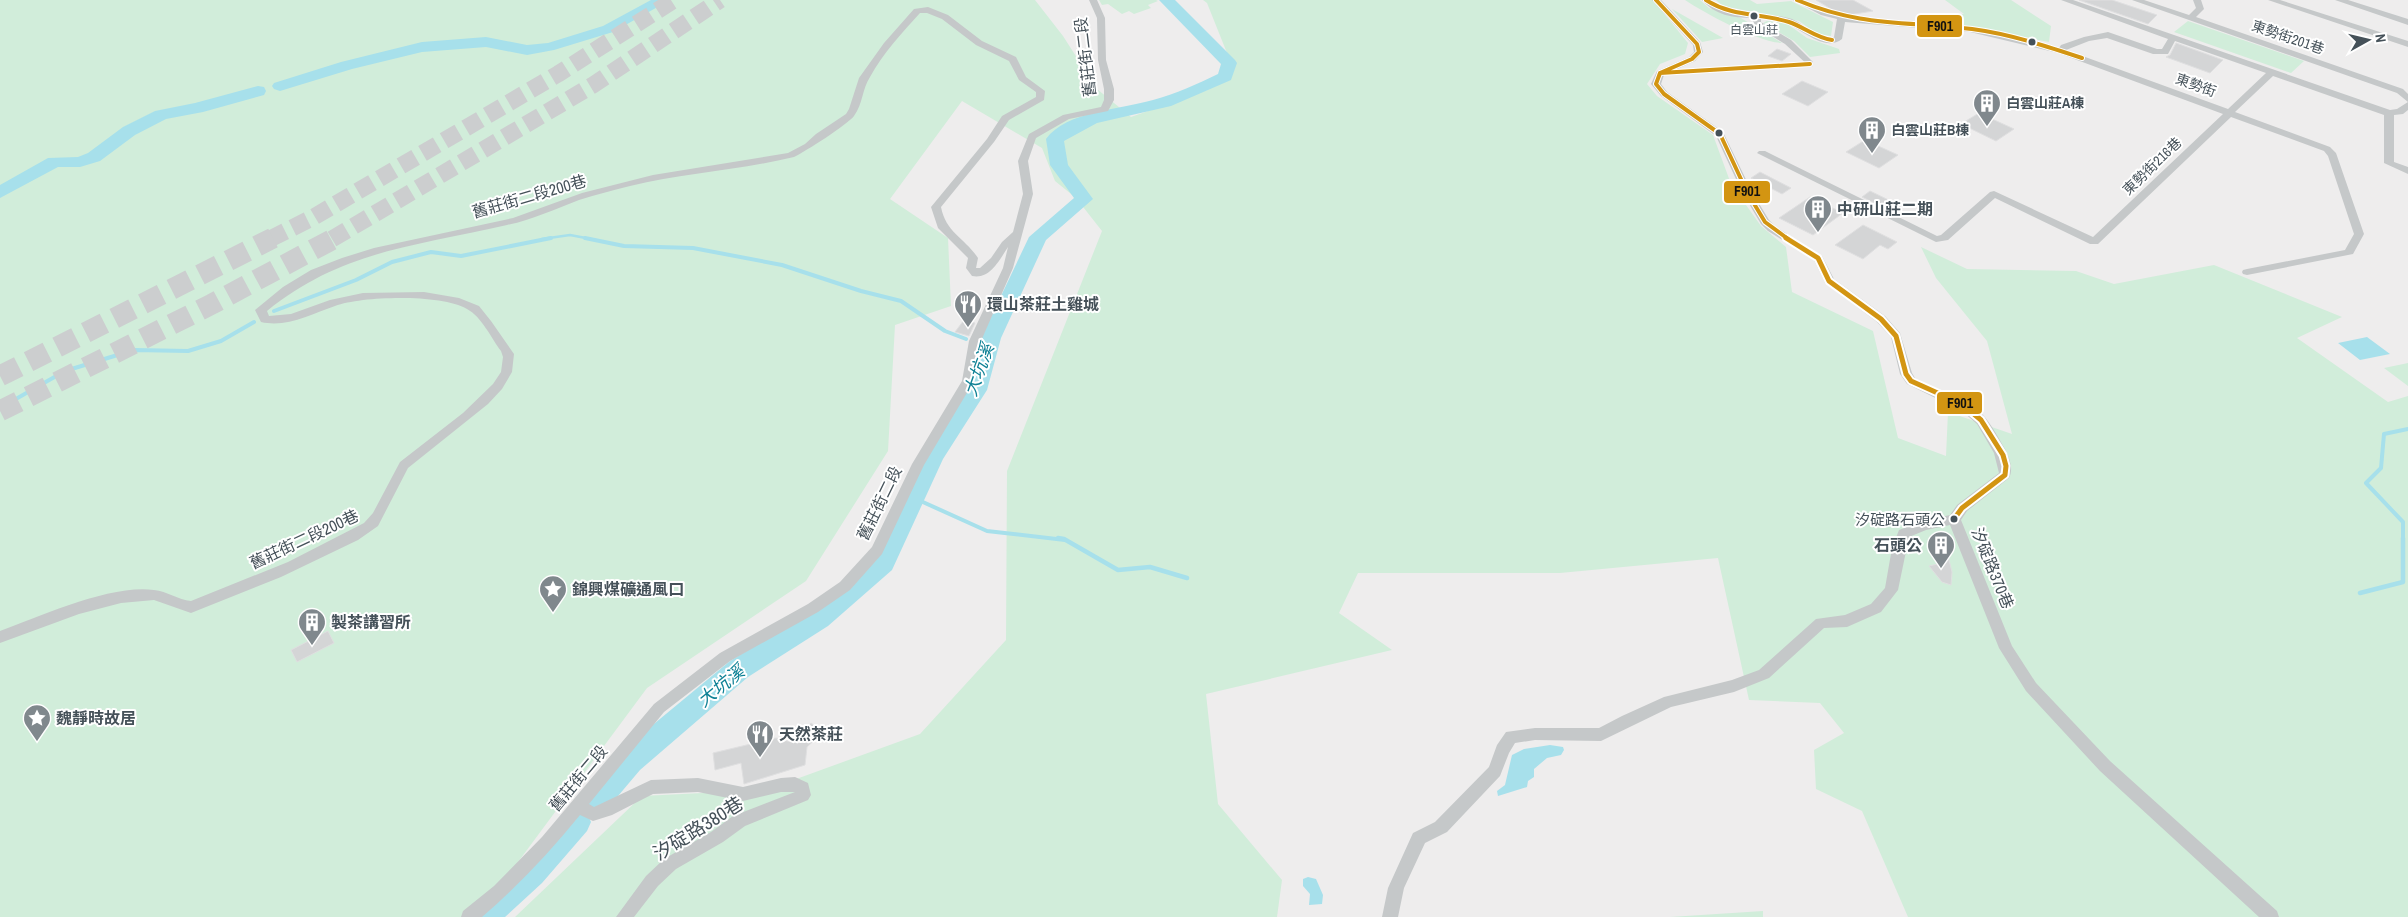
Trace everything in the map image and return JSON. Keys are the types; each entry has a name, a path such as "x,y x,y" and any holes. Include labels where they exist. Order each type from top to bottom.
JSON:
{"street":[{"name":"舊莊街二段","path":"469,917 500,892 548,842 659,708 725,657 813,608 845,586 877,550 918,464 968,380 976,338 1008,268 1028,194 1023,161 1032,136 1066,116 1105,109 1109,100 1109,89 1102,60 1101,18 1093,0"},
{"path":"1656,0 1697,44 1698,52 1692,59 1660,73 1656,84 1664,94 1720,134 1747,192 1765,222 1772,229 1818,258 1830,281 1882,319 1896,336 1906,374 1911,381 1962,404 1981,420 2003,455 2006,466 2005,475 1962,508 1954,519"},
{"path":"1706,0 1721,12 1792,22 1814,37 1825,40 1838,39 1841,19"},
{"name":"東勢街","path":"1797,0 1809,7 1841,19 1877,24 1970,29 2061,51 2229,111 2327,149 2333,155 2359,234 2349,252 2247,272"},
{"path":"2065,0 2389,113 2400,112 2408,105"},
{"name":"東勢街201巷","path":"2136,0 2400,91 2408,99"},
{"path":"2190,18 2200,9 2197,0"},
{"name":"東勢街201巷","path":"2272,0 2408,44"},
{"path":"2339,0 2408,22"},
{"name":"舊莊街二段200巷","path":"0,637 66,612 130,596 155,595 182,606 190,607 304,561 372,525 395,479 405,464 472,411 501,384 509,368 509,355 480,314 470,306 438,297 416,294 369,296 335,301 286,320 265,318 261,310 275,297 299,282 348,260 384,248 519,219 578,198 654,177 791,155 808,146 819,136 849,116 854,109 864,78 887,45 917,11 928,10 945,16 979,43 1013,59 1022,78 1040,91 1040,98 1004,118 991,140 936,207 937,221 950,238 969,250 973,258 970,268 976,274 985,271 994,264 1006,240 1017,234"},
{"path":"1756,16 1757,23 1788,42 1810,64"},
{"path":"2061,51 2064,47 2087,39 2108,35 2165,52 2172,38"},
{"name":"東勢街216巷","path":"1762,153 1936,239 1944,238 1994,194 2094,242 2271,72"},
{"path":"2389,113 2389,163 2408,171"},
{"name":"汐碇路370巷","path":"1390,917 1396,888 1419,838 1442,827 1495,771 1502,750 1511,737 1535,734 1601,735 1627,720 1669,701 1734,686 1764,674 1821,623 1847,621 1876,608 1891,590 1899,548 1904,534 1923,526 1954,519 2006,648 2031,687 2105,766 2271,917"},
{"name":"汐碇路380巷","path":"576,806 593,814 606,810 651,787 698,785 743,794 795,784 803,788 803,795 797,799 739,821 717,837 670,864 652,881 624,917"}],"green space":[{"path":"0,0 1035,0 1063,36 1097,89 1131,117 1207,90 1231,63 1207,3 1203,0 1653,0 1688,43 1685,54 1660,64 1647,84 1657,96 1713,135 1731,184 1761,226 1786,247 1792,292 1873,331 1898,438 1946,456 1948,412 2012,434 1987,341 1936,278 1921,247 1967,269 2076,271 2114,284 2214,265 2342,317 2297,338 2388,402 2408,396 2408,917 1908,917 1862,811 1816,789 1814,750 1844,733 1820,703 1749,700 1718,558 1560,573 1358,573 1339,613 1392,650 1206,694 1218,804 1282,880 1277,917 515,917 642,796 766,790 920,734 1006,640 1007,471 1102,231 1076,198 1055,181 1042,148 962,101 890,199 948,238 951,306 895,325 888,451 806,581 647,688 481,912 490,917 0,917"},
{"path":"1099,0 1158,1 1148,5 1151,8 1134,14 1129,11 1122,14 1108,4 1102,5"},
{"path":"1685,0 1700,0 1709,8 1741,18 1782,43 1746,33"},
{"path":"1716,0 1750,0 1757,4 1791,1 1833,22 1831,36 1817,34 1799,21 1723,6"},
{"path":"1945,0 2011,0 2051,26 2049,42 1977,28 1937,24 1934,13 1964,14"},
{"path":"1672,9 1723,38 1702,42"},
{"path":"1767,21 1786,23 1807,38 1839,49 1840,53 1810,57 1794,41 1763,23"},
{"path":"2188,21 2304,61 2291,73 2174,32"},
{"path":"2408,363 2408,386 2384,368"},
{"path":"1763,911 1763,917 1670,917"}],"water":[{"path":"2367,337 2390,354 2360,360 2338,343"},
{"path":"1550,745 1563,747 1564,750 1561,755 1547,758 1534,769 1534,777 1528,781 1527,787 1498,796 1497,791 1505,785 1512,755 1524,749"},
{"path":"1308,877 1316,879 1323,895 1322,904 1309,905 1310,894 1303,886 1303,879"}],"building":[{"path":"1816,0 1853,0 1873,11 1848,15 1836,12"},
{"path":"2079,0 2112,0 2157,15 2148,24"},
{"path":"2176,43 2223,60 2210,73 2166,57 2170,55"},
{"path":"1777,49 1791,54 1782,61 1768,56"},
{"path":"1802,81 1828,92 1808,106 1782,94"},
{"name":"白雲山莊A棟","path":"1979,113 2014,129 1996,141 1961,124"},
{"name":"白雲山莊B棟","path":"1865,140 1898,155 1879,168 1846,152"},
{"path":"1760,172 1791,188 1782,194 1751,178"},
{"path":"1870,191 1903,207 1895,213 1862,197"},
{"path":"1810,197 1843,213 1813,235 1779,218"},
{"path":"1863,225 1897,242 1888,249 1880,245 1863,259 1835,245"},
{"name":"環山茶莊土雞城","path":"964,320 975,323 969,336 955,332"},
{"name":"石頭公","path":"1941,544 1945,544 1952,572 1951,585 1942,582 1929,566 1942,563"},
{"name":"製茶講習所","path":"328,631 334,643 297,662 291,650"},
{"name":"天然茶莊","path":"811,723 823,732 807,747 805,765 744,784 741,763 715,770 713,753 776,738 791,742"}],"waterway":[{"path":"554,45 608,29 662,0"},
{"name":"大坑溪","path":"597,800 630,761 739,669 819,619 883,563 933,457 976,390 991,338 1020,272 1038,237 1084,199 1059,165 1055,139 1067,130 1091,119 1156,105 1225,77 1229,63 1167,0"},
{"path":"280,86 347,65 422,47 486,42 527,50 545,47"},
{"path":"0,193 54,162 80,162 94,157 129,131 161,115 197,108 258,91"},
{"path":"542,239 570,235 591,239"},
{"path":"274,311 356,280 392,262 431,252 461,256 551,238"},
{"path":"585,238 624,246 693,248 782,265 861,291 901,301 945,331 966,339"},
{"path":"0,408 65,371 134,350 188,351 221,341 254,322"},
{"path":"2360,593 2403,582 2403,522 2366,483 2381,468 2384,434 2408,429"},
{"path":"914,498 987,531 1065,540"},
{"path":"1058,538 1064,539 1118,570 1150,567 1187,578"},
{"name":"大坑溪","path":"480,917 507,897 577,822"}],"tunnel":[{"path":"270,239 312,218 558,74 674,0"},
{"path":"332,239 593,85 720,0"},
{"path":"0,376 273,238"},
{"path":"0,411 212,304 335,238"}],"transit line":[{"name":"F901","path":"1656,0 1697,44 1699,52 1692,59 1660,73"},
{"name":"F901","path":"1706,0 1716,7 1736,14 1790,22 1815,35 1832,40"},
{"name":"F901","path":"1797,0 1819,10 1862,20 1972,29 2000,34 2082,58"},
{"name":"F901","path":"1660,73 1810,64"},
{"name":"F901","path":"1660,73 1656,84 1664,94 1720,134 1747,192 1765,222 1772,229 1818,258 1829,281 1881,319 1896,336 1906,374 1911,381 1962,404 1981,420 2003,455 2006,466 2005,475 1962,508 1954,519"}],"place":[{"name":"白雲山莊","path":"1754,16"},
{"name":"白雲山莊A棟","path":"1987,127"},
{"name":"白雲山莊B棟","path":"1872,154"},
{"name":"中研山莊二期","path":"1818,233"},
{"name":"環山茶莊土雞城","path":"968,328"},
{"name":"汐碇路石頭公","path":"1954,519"},
{"name":"石頭公","path":"1941,569"},
{"name":"錦興煤礦通風口","path":"553,613"},
{"name":"製茶講習所","path":"312,646"},
{"name":"魏靜時故居","path":"37,742"},
{"name":"天然茶莊","path":"760,758"}]}
